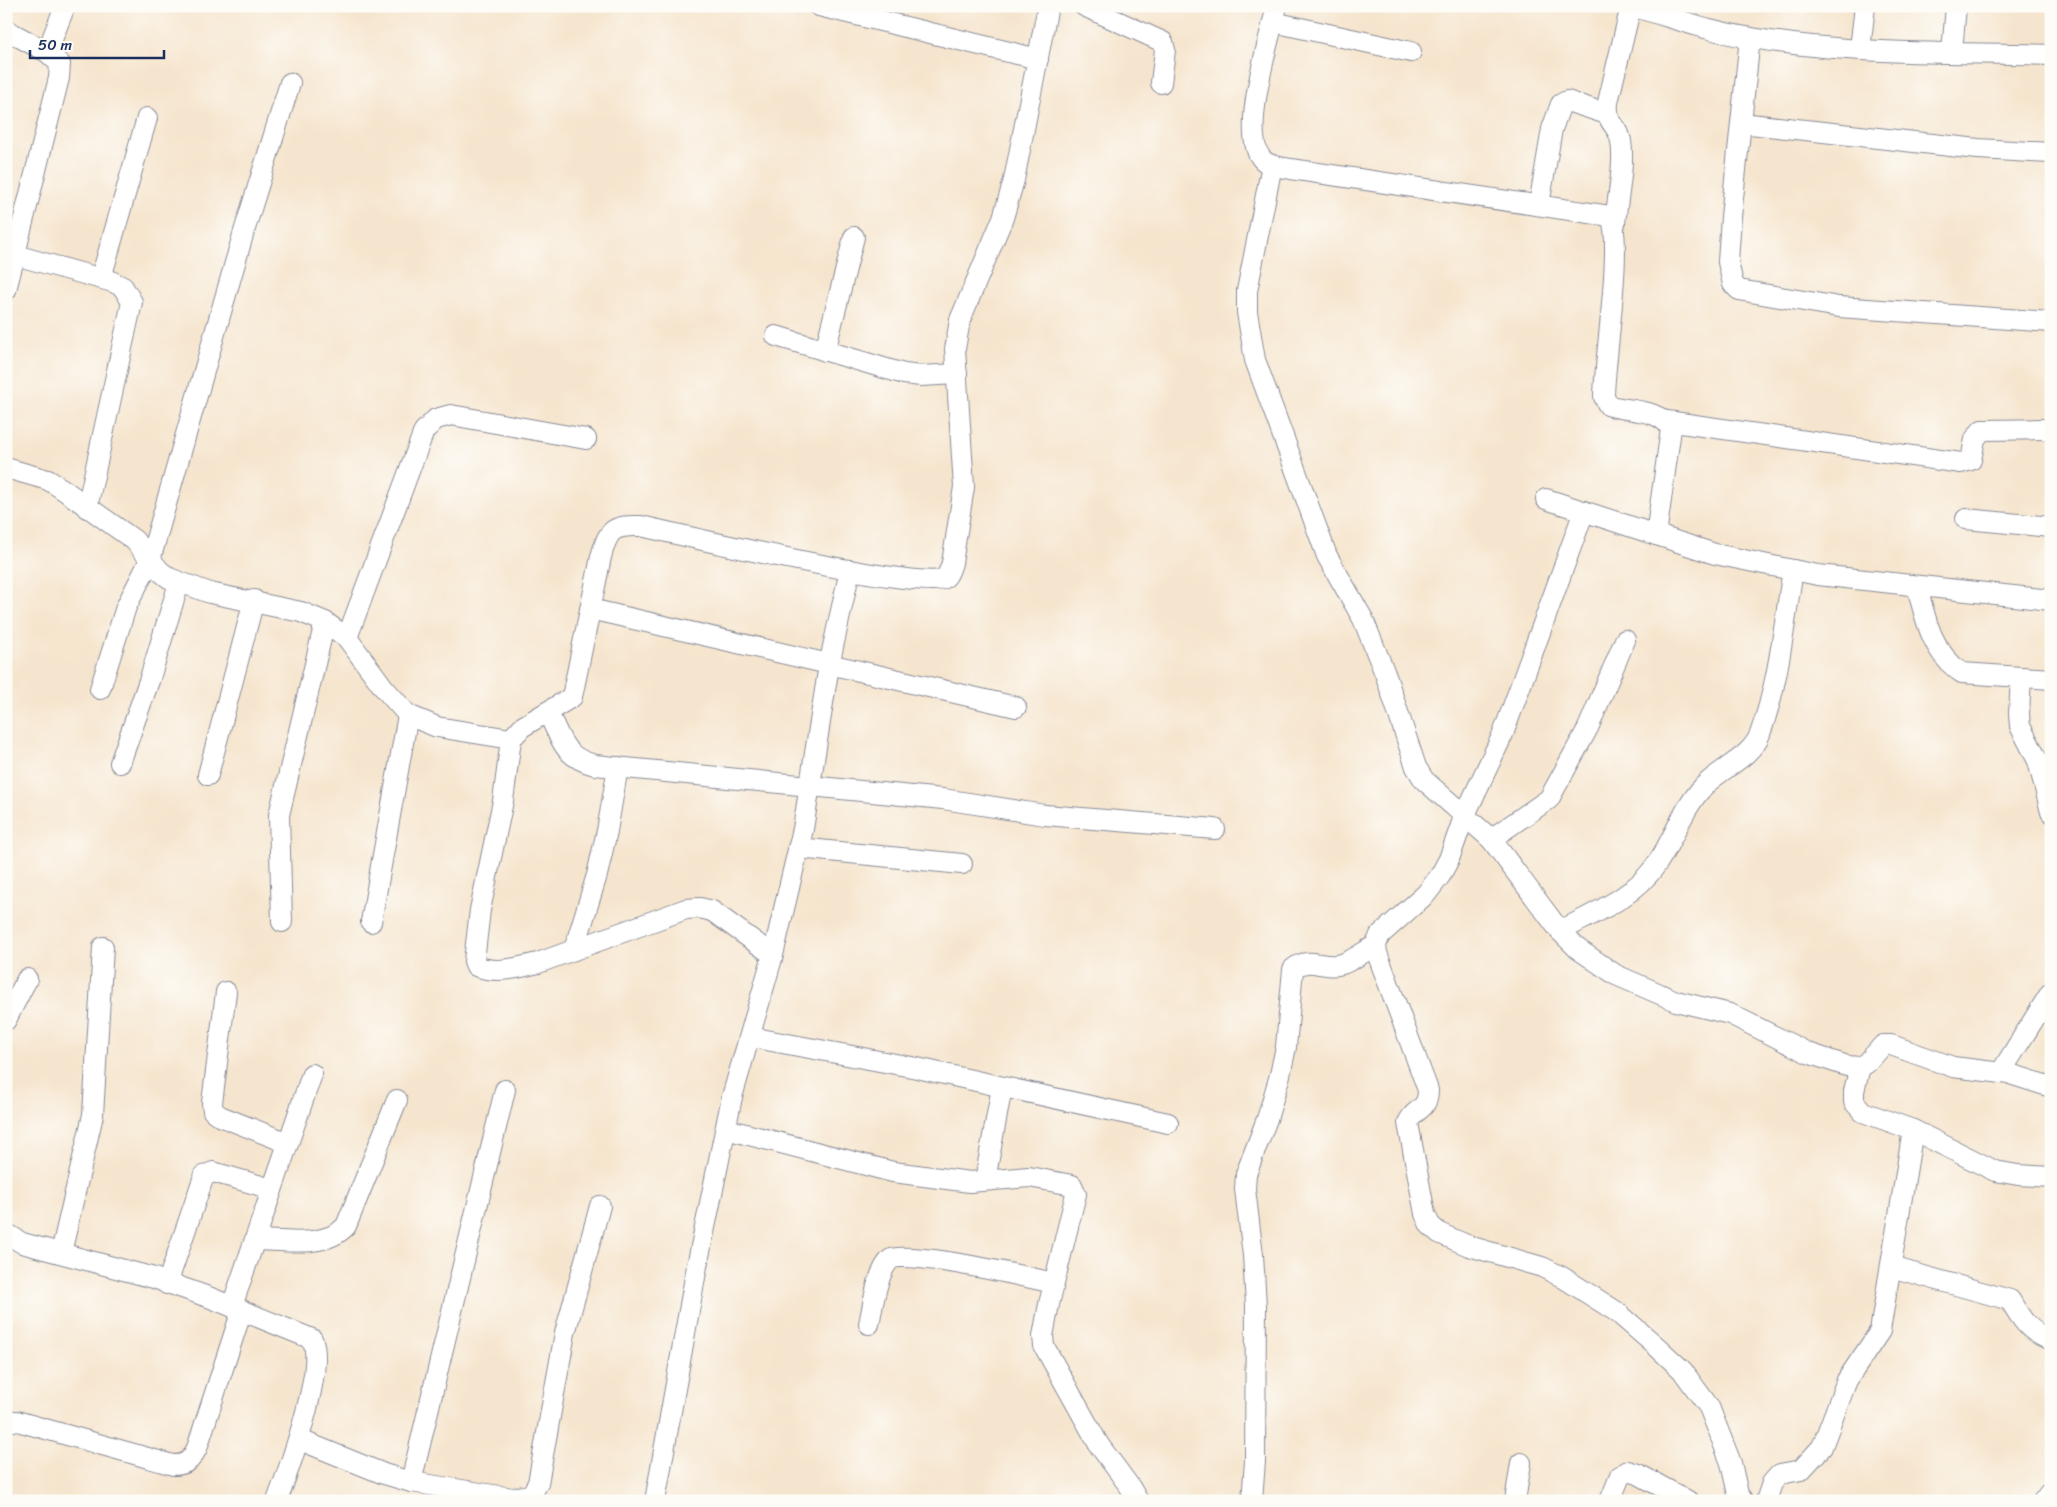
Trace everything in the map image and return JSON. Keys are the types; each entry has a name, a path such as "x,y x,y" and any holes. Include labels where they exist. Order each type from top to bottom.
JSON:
{"street":[{"path":"47,52 65,6"},
{"path":"819,6 1038,60"},
{"path":"774,955 712,911 700,908 678,912 538,964 516,968 482,969 476,966 474,961 480,910 503,801 511,739 522,727 572,697 606,536 614,528 641,526 850,570 930,581 942,579 948,574 956,546 964,487 955,349 957,332 965,306 1003,218 1014,180 1048,6"},
{"path":"1084,6 1163,42 1165,50 1161,83"},
{"path":"2051,55 1796,45 1750,38 1631,6 1607,114 1610,124 1617,130 1621,146 1604,397 1608,405 1658,416 1666,421 1961,463 1971,460 1975,439 1982,430 2051,429"},
{"path":"1860,49 1865,6"},
{"path":"1952,52 1956,6"},
{"path":"1411,52 1275,14 1254,106 1253,131 1256,148 1263,160 1272,165 1602,213 1610,216 1615,224"},
{"path":"6,30 47,52 60,64 59,78 6,290"},
{"path":"1750,38 1728,262 1734,284 1739,290 1839,307 2051,322"},
{"path":"100,689 126,607 150,560 242,235 290,84"},
{"path":"1539,205 1552,129 1561,104 1567,101 1607,114"},
{"path":"101,278 147,118"},
{"path":"1741,123 2051,154"},
{"path":"1272,165 1246,291 1246,312 1255,360 1327,556 1363,619 1386,676 1416,767 1424,780 1492,840 1560,931 1578,949 1616,975 1653,993 1696,1007 1730,1014 1808,1052 1846,1066 1860,1067 1867,1063 1883,1045 1891,1045 1953,1067 2001,1072 2051,1087"},
{"path":"825,351 854,237"},
{"path":"15,255 101,278 123,287 132,302 87,508"},
{"path":"776,336 904,374 931,376 957,374"},
{"path":"347,638 424,430 436,419 451,415 586,438"},
{"path":"1656,535 1671,439 1671,429 1666,421"},
{"path":"6,468 48,480 134,540 160,571 179,583 210,593 254,600 301,612 325,622 347,638 384,688 408,715 437,727 511,739"},
{"path":"1546,499 1715,554 1793,570 1917,586 2051,600"},
{"path":"1584,511 1503,734 1464,817 1440,876 1426,894 1380,935 1376,945 1379,958 1428,1090 1428,1101 1424,1108 1411,1116 1408,1123 1423,1204 1430,1225 1439,1233 1469,1246 1542,1267 1562,1277 1617,1312 1682,1370 1709,1407 1731,1463 1736,1499"},
{"path":"1966,519 2051,526"},
{"path":"655,1501 697,1266 732,1098 774,955 798,848 829,665 850,570"},
{"path":"1560,931 1624,897 1644,879 1656,865 1703,787 1753,746 1760,735 1771,696 1793,570"},
{"path":"120,762 150,678 179,583"},
{"path":"1917,586 1932,640 1953,667 1962,673 2051,679"},
{"path":"208,775 254,600"},
{"path":"590,609 1016,707"},
{"path":"282,922 279,815 325,622"},
{"path":"1492,840 1548,799 1588,728 1625,640"},
{"path":"2021,677 2020,726 2044,762 2051,812"},
{"path":"548,713 569,753 578,761 595,766 943,799 1045,815 1215,829"},
{"path":"372,922 408,715"},
{"path":"574,950 597,875 607,832 618,767"},
{"path":"798,848 962,864"},
{"path":"1252,1501 1255,1461 1256,1305 1253,1255 1245,1189 1246,1174 1267,1119 1280,1075 1286,1048 1293,969 1300,963 1310,961 1330,966 1341,965 1376,945"},
{"path":"61,1253 93,1115 103,948"},
{"path":"6,1020 27,979"},
{"path":"226,992 212,1102 213,1110 220,1116 288,1143"},
{"path":"2001,1072 2051,992"},
{"path":"750,1037 917,1068 1168,1123"},
{"path":"1860,1067 1854,1102 1863,1112 1913,1130 1995,1171 2018,1175 2051,1177"},
{"path":"6,1421 17,1422 173,1465 184,1465 192,1459 198,1448 255,1240 312,1074"},
{"path":"985,1180 1002,1086"},
{"path":"411,1482 505,1090"},
{"path":"255,1240 318,1240 340,1233 346,1226 397,1100"},
{"path":"726,1130 893,1172 970,1182 1028,1177 1072,1185 1076,1194 1054,1283 1043,1336 1044,1346 1099,1445 1138,1501"},
{"path":"1766,1501 1772,1483 1780,1474 1801,1470 1822,1447 1847,1380 1880,1331 1913,1130"},
{"path":"167,1284 204,1176 212,1172 272,1189"},
{"path":"300,1440 384,1474 411,1482 512,1498 535,1496 565,1333 600,1206"},
{"path":"6,1234 22,1243 167,1284 237,1308 303,1333 312,1339 316,1346 317,1354 300,1440 277,1501"},
{"path":"869,1324 875,1296 885,1267 892,1258 899,1256 923,1258 1054,1283"},
{"path":"1891,1267 2010,1300 2020,1319 2030,1330 2051,1340"},
{"path":"1515,1501 1521,1463"},
{"path":"1610,1501 1620,1476 1628,1471 1638,1474 1688,1501"},
{"path":"2043,1501 2051,1491"}]}
